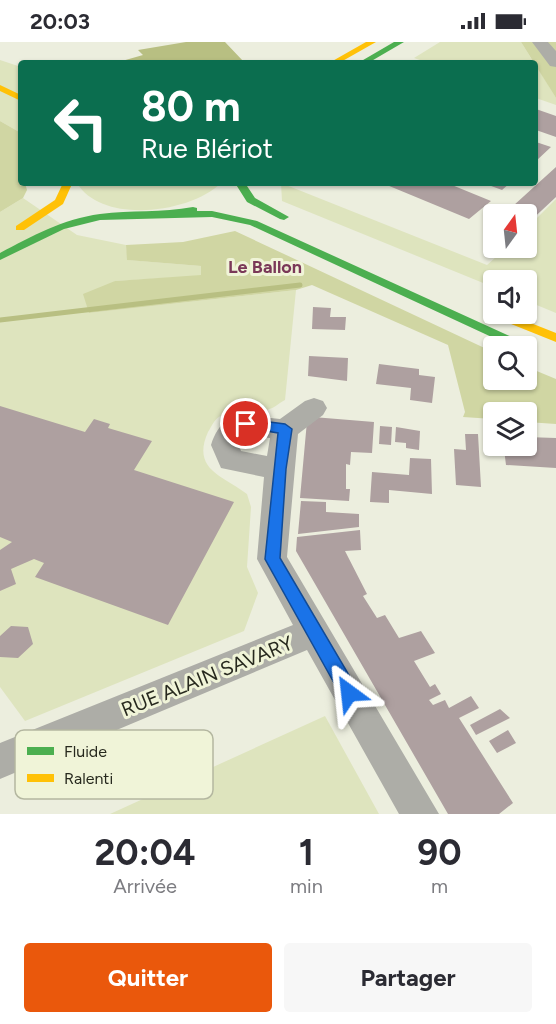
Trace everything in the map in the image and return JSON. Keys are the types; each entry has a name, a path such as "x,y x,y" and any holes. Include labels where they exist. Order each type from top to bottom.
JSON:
{"main road":[{"path":"339,60 372,42"},
{"path":"367,60 400,42"},
{"path":"0,88 18,97"},
{"path":"7,235 51,209 58,202 65,186"},
{"path":"68,186 82,201 124,216"},
{"path":"236,186 253,201 295,222"},
{"path":"171,215 200,208 217,199"},
{"path":"0,257 72,222 100,216 205,213 232,216 253,223 500,336"},
{"path":"522,324 556,338"}],"street":[{"path":"540,42 556,62 547,42"},
{"path":"279,469 231,460 225,445 229,432 239,425 285,429 314,408"},
{"path":"285,429 279,469 272,559 420,814"},
{"name":"RUE ALAIN SAVARY","path":"75,730 314,632"},
{"name":"RUE ALAIN SAVARY","path":"0,761 15,755"}],"shaded area":[{"path":"186,42 225,42 242,60 126,60 143,55 138,50"},
{"path":"440,42 521,42 532,60 420,60 414,58"},
{"path":"521,42 556,42 556,98 538,69 538,60 532,60"},
{"path":"0,60 18,66 18,131 0,121"},
{"path":"538,68 556,98 556,105 538,99"},
{"path":"0,121 18,131 18,186 26,186 27,190 23,198 0,212"},
{"path":"80,186 217,186 189,202 147,210 106,205 89,196"},
{"path":"281,186 289,186 487,265 495,258 537,258 537,218 556,199 556,313 537,305 537,270 483,270 483,283 282,201"},
{"path":"23,198 77,235 126,245 128,260 201,266 201,276 115,281 89,313 296,290 285,400 268,410 233,412 220,416 208,432 204,445 207,464 247,494 251,507 247,567 258,593 244,631 25,721 0,687 0,212"},
{"path":"235,231 483,347 483,390 537,390 537,371 556,379 556,424 537,423 537,402 483,402 483,418 463,417 465,412 448,345 312,285 296,290 89,313 83,294 115,281 201,275 201,266 127,260 126,245 183,242"},
{"path":"325,716 379,814 110,814 143,799 213,799 213,767"}],"building":[{"path":"538,110 556,116 556,137 538,131"},
{"path":"538,143 551,147 538,159"},
{"path":"556,167 556,197 537,215 537,204 515,204 535,186 538,186 538,183"},
{"path":"389,186 454,186 491,201 483,204 483,208 469,219"},
{"path":"491,186 507,186 502,190"},
{"path":"313,307 331,308 330,317 346,317 345,330 312,329"},
{"path":"309,356 348,358 347,381 308,376"},
{"path":"379,364 419,369 419,375 435,377 432,403 410,400 411,388 376,384"},
{"path":"0,406 85,432 94,419 110,424 108,428 152,441 134,470 234,502 168,625 35,577 44,563 34,559 11,569 16,584 0,591 0,550 12,542 0,537"},
{"path":"313,417 374,422 372,453 351,452 350,465 346,464 346,489 350,489 349,501 300,498 307,421"},
{"path":"380,426 392,427 391,445 379,444"},
{"path":"396,427 420,431 419,450 406,448 406,443 395,442"},
{"path":"465,434 478,434 481,487 456,485 454,449 466,450"},
{"path":"537,437 556,438 556,468 506,465 505,456 537,456"},
{"path":"410,458 431,459 432,494 389,490 389,503 370,502 372,472 409,475"},
{"path":"301,501 326,502 326,512 359,514 359,527 298,534"},
{"path":"360,530 361,550 345,551 367,594 363,596 377,618 385,615 399,638 421,631 435,653 414,661 430,687 435,684 441,694 429,700 433,705 445,700 449,708 471,696 479,708 459,718 513,803 499,814 448,814 296,551 297,537"},
{"path":"11,626 28,627 33,644 18,658 0,657 0,636"},
{"path":"500,709 510,718 476,735 470,725"},
{"path":"508,730 516,743 497,753 489,741"}],"waterway":[{"path":"0,320 300,285"}],"traffic: fast":[{"path":"367,60 400,42"},
{"path":"242,186 251,200 284,217"},
{"path":"0,257 48,232 86,219 170,214 193,210"},
{"path":"171,215 212,214 253,223 499,336"}],"traffic: slow":[{"path":"339,60 372,42"},
{"path":"0,88 18,97"},
{"path":"20,228 59,202 66,186"},
{"path":"522,324 556,338"}],"district":[{"name":"Le Ballon","path":"265,267"}],"route":[{"path":"246,424 285,429 279,469 272,559 349,693"}]}
